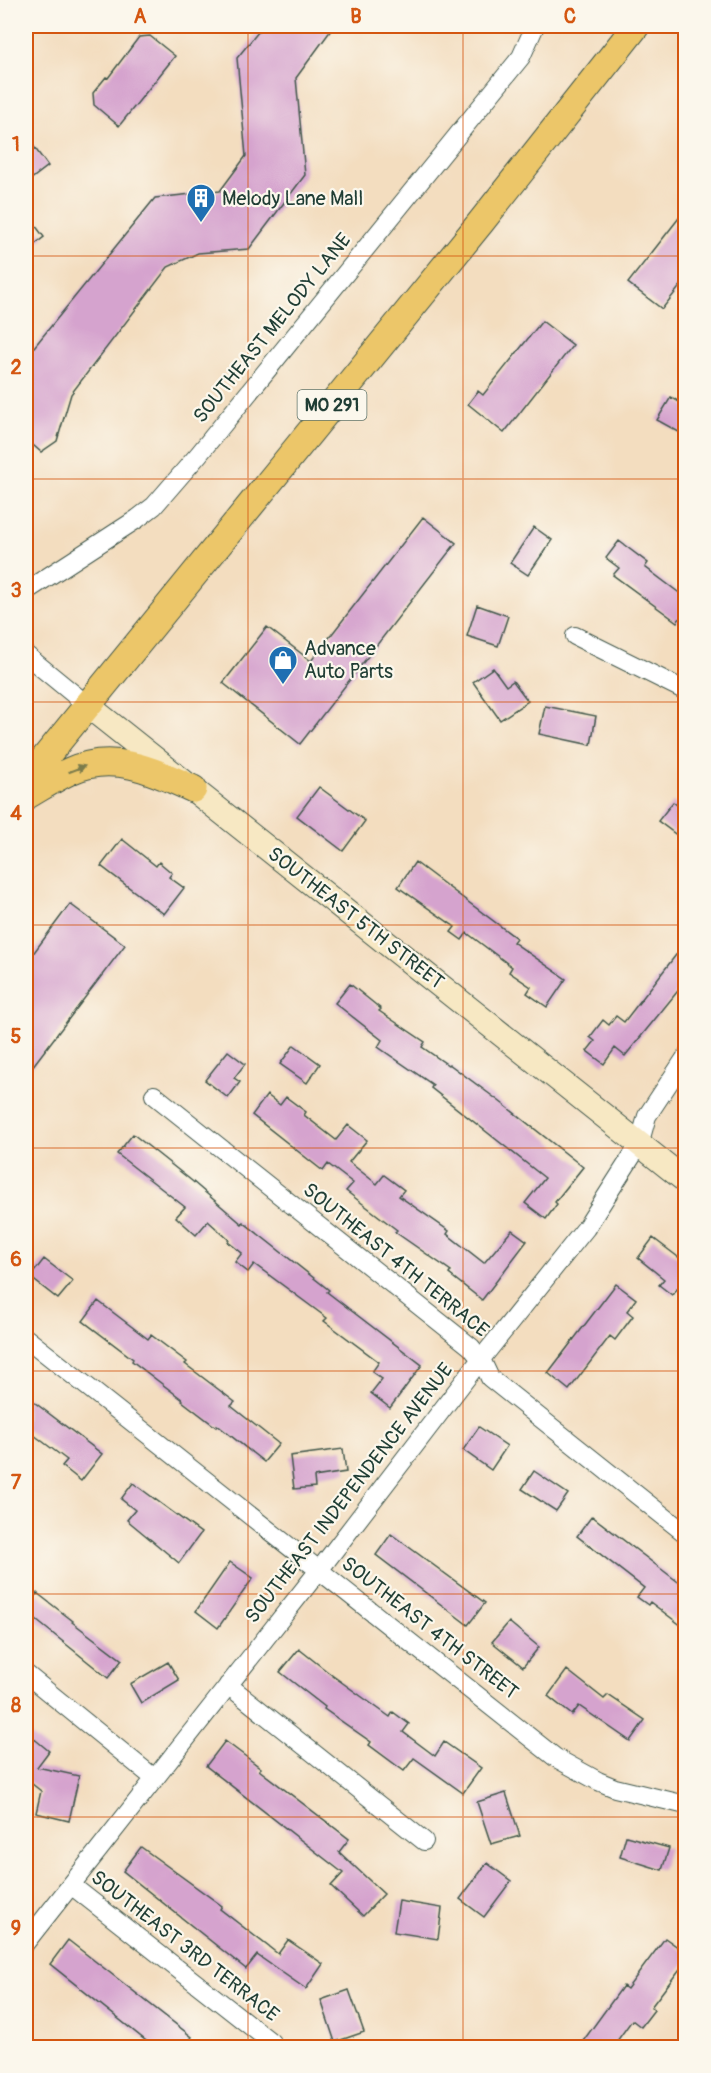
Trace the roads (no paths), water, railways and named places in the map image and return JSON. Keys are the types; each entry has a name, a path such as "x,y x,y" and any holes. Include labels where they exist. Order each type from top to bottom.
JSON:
{"main road":[{"name":"MO 291","path":"26,781 474,231 636,26"},
{"path":"26,796 69,771 99,762 142,768 194,789"}],"street":[{"name":"SOUTHEAST MELODY LANE","path":"26,591 117,533 154,506 199,454 521,57 535,26"},
{"path":"575,636 686,691"},
{"name":"SOUTHEAST 5TH STREET","path":"26,655 686,1181"},
{"name":"SOUTHEAST INDEPENDENCE AVENUE","path":"26,1942 586,1228 639,1145 647,1116 686,1057"},
{"name":"SOUTHEAST 4TH TERRACE","path":"154,1095 461,1340 481,1359 490,1378 686,1534"},
{"name":"SOUTHEAST 4TH STREET","path":"26,1338 556,1758 591,1778 615,1788 686,1805"},
{"path":"26,1674 154,1778"},
{"path":"228,1685 424,1841"},
{"name":"SOUTHEAST 3RD TERRACE","path":"71,1885 271,2042"}],"place":[{"name":"Melody Lane Mall","path":"201,224"},
{"name":"Advance Auto Parts","path":"283,686"}]}
